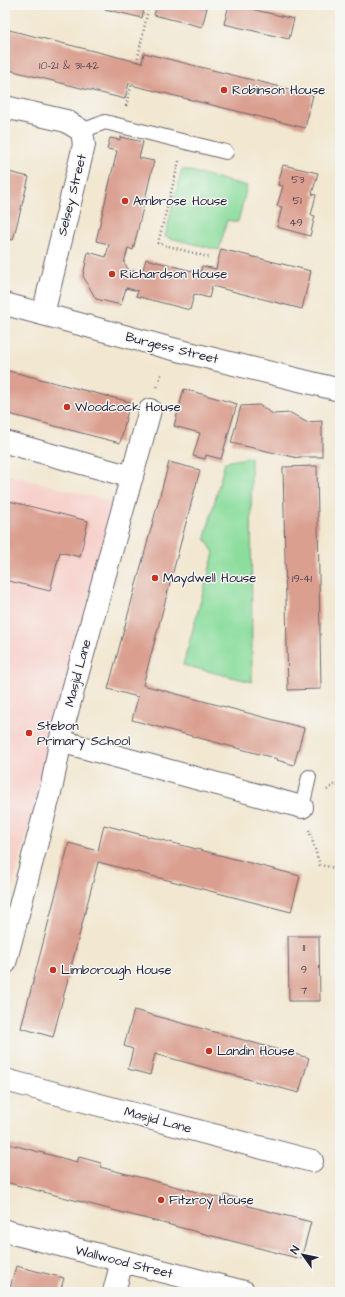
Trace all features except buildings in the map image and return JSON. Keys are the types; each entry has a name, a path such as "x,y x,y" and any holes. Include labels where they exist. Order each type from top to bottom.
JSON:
{"street":[{"path":"5,107 66,121 82,131"},
{"name":"Selsey Street","path":"43,314 84,145 82,131"},
{"name":"Burgess Street","path":"5,304 169,348 340,390"},
{"name":"Masjid Lane","path":"5,963 52,785 60,741 150,410"},
{"path":"5,442 132,477"},
{"path":"60,741 302,807"},
{"name":"Masjid Lane","path":"5,1080 312,1161"},
{"name":"Wallwood Street","path":"5,1231 244,1292"},
{"path":"114,1292 122,1262"}],"lane":[{"path":"82,131 105,122 226,152"},
{"path":"302,807 309,777"}],"path":[{"path":"137,62 149,5"},
{"path":"184,142 158,243 211,258"},
{"path":"150,410 169,348"},
{"path":"302,807 320,865 340,869"}],"shaded area":[{"name":"Stebon Primary School","path":"5,474 113,502 5,916"}],"green space":[{"path":"182,169 247,186 238,222 227,220 219,250 165,237"},
{"path":"251,457 252,682 183,665 214,553 205,538 225,462"}],"place":[{"name":"Robinson House","path":"224,90"},
{"name":"Ambrose House","path":"125,201"},
{"name":"Richardson House","path":"112,274"},
{"name":"Woodcock House","path":"67,407"},
{"name":"Maydwell House","path":"155,578"},
{"name":"Stebon Primary School","path":"29,733"},
{"name":"Limborough House","path":"53,970"},
{"name":"Landin House","path":"209,1051"},
{"name":"Fitzroy House","path":"161,1200"}]}
